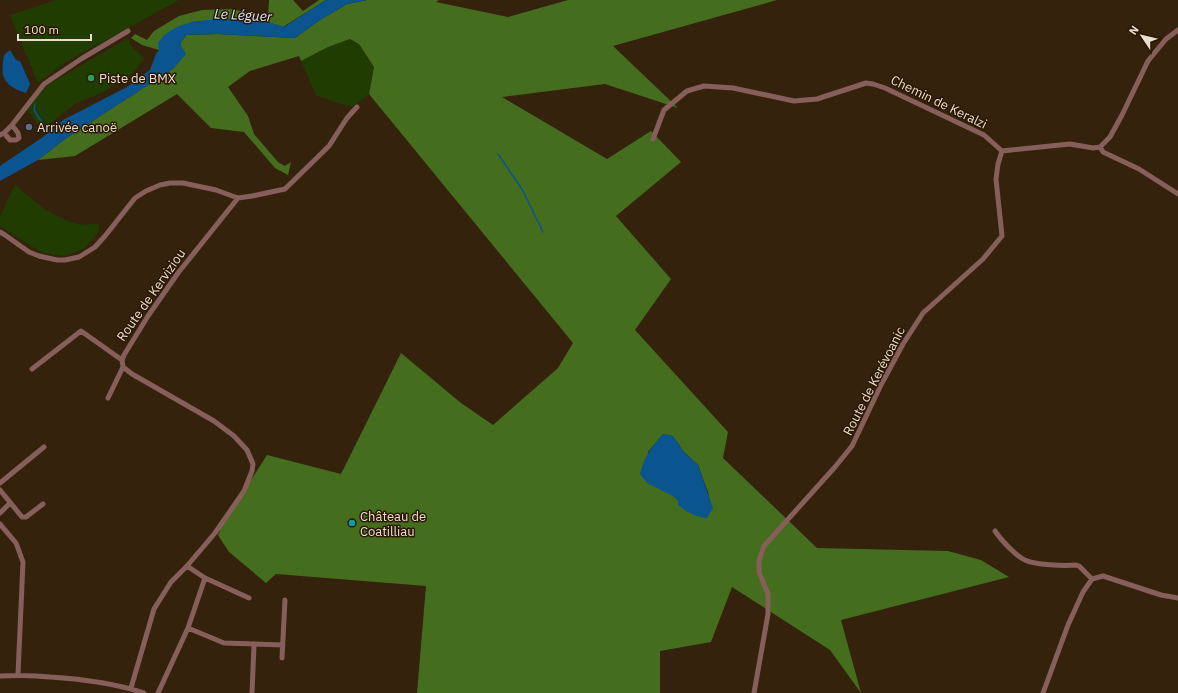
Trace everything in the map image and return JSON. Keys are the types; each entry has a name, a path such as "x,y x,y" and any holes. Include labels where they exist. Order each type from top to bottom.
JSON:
{"street":[{"path":"1002,152 1070,144 1093,148 1100,147 1110,137 1148,61 1166,39 1178,30"},
{"path":"12,125 18,133 19,138 16,140 10,140 2,134 12,125 44,84 81,59 128,31"},
{"name":"Chemin de Keralzi","path":"653,139 664,110 687,92 704,86 733,88 794,101 817,99 866,83 885,88 984,135 1002,152"},
{"path":"0,232 30,252 39,256 57,260 65,260 78,257 95,247 135,198 146,190 160,185 183,183 216,190 238,198 284,189 329,146 347,118 357,106"},
{"path":"1100,147 1103,152 1139,169 1178,194"},
{"name":"Route de Kerévoanic","path":"754,693 768,614 768,594 759,572 759,561 764,546 852,446 881,385 903,344 923,313 983,259 1002,236 996,179 998,164 1002,152"},
{"name":"Route de Kerviziou","path":"123,366 122,360 124,355 148,316 174,279 238,198"},
{"path":"32,369 81,331 122,360"},
{"path":"108,398 123,366 127,371 138,378 214,421 234,436 247,450 253,464 252,471 244,491 215,533 187,566 171,582 154,609 131,688"},
{"path":"0,483 44,447"},
{"path":"0,490 22,517 26,517 43,504"},
{"path":"0,513 10,503"},
{"path":"0,524 16,543 23,562 18,674"},
{"path":"996,531 1000,538 1025,560 1042,564 1076,565 1079,566 1092,579"},
{"path":"187,566 205,578 249,598"},
{"path":"1043,693 1068,625 1083,592 1092,579 1103,576 1161,595 1178,598"},
{"path":"158,693 188,628 205,578"},
{"path":"282,658 285,600"},
{"path":"188,628 224,643 283,645"},
{"path":"252,693 254,645"},
{"path":"0,676 18,674 82,679 131,688 144,693"}],"green space":[{"path":"56,0 179,0 66,62 38,83 10,15"},
{"path":"269,0 293,0 303,11 319,0 326,0 283,27 264,21 228,19 192,22 159,50 142,45 131,38 135,34 147,40 154,31 179,16 202,10 232,9 254,14 268,15"},
{"path":"367,0 439,0 436,2 508,17 568,0 777,0 613,46 678,108 605,84 502,97 607,159 651,131 681,162 616,216 671,279 635,330 728,432 723,458 817,548 948,551 981,560 1009,577 841,620 861,693 830,650 732,587 711,642 660,651 660,693 417,693 426,586 276,574 266,583 229,552 218,535 224,522 267,455 341,474 401,353 461,403 493,425 558,368 573,343 369,94 374,67 359,44 350,39 328,47 301,61 299,56 250,71 228,87 248,116 254,134 278,162 285,166 291,162 288,175 275,168 244,132 211,128 177,94 75,156 38,160 65,139 174,68 181,42 186,35 217,34 295,38 317,22 347,4","holes":["663,434 672,436 684,452 698,465 709,495 678,505 678,500 673,496 648,452"]},
{"name":"Piste de BMX","path":"128,38 130,44 144,59 134,72 104,92 76,103 42,130 27,109 47,85"},
{"path":"350,39 359,44 374,67 369,94 352,107 316,95 301,61 328,47"},
{"path":"15,184 36,203 60,218 78,224 99,224 99,231 85,248 66,256 42,253 0,226 0,217"}],"water":[{"path":"326,0 367,0 347,4 317,22 295,38 217,34 186,35 181,42 181,46 186,54 174,68 65,139 38,160 0,181 0,166 43,137 63,120 127,87 150,70 159,50 158,43 165,35 175,28 199,21 226,19 263,21 284,27"},
{"path":"10,50 16,60 20,61 30,84 26,93 9,85 4,79 4,55"},
{"path":"663,434 673,436 684,452 698,465 713,508 707,518 695,515 685,510 678,505 678,500 673,496 647,483 640,474 649,452"}],"waterway":[{"path":"35,104 34,110 49,134"},
{"path":"498,154 522,189 543,232"}],"place":[{"name":"Piste de BMX","path":"91,78"},
{"name":"Arrivée canoë","path":"29,127"},
{"name":"Château de Coatilliau","path":"352,523"}],"water label":[{"name":"Le Léguer","path":"243,15"}]}
